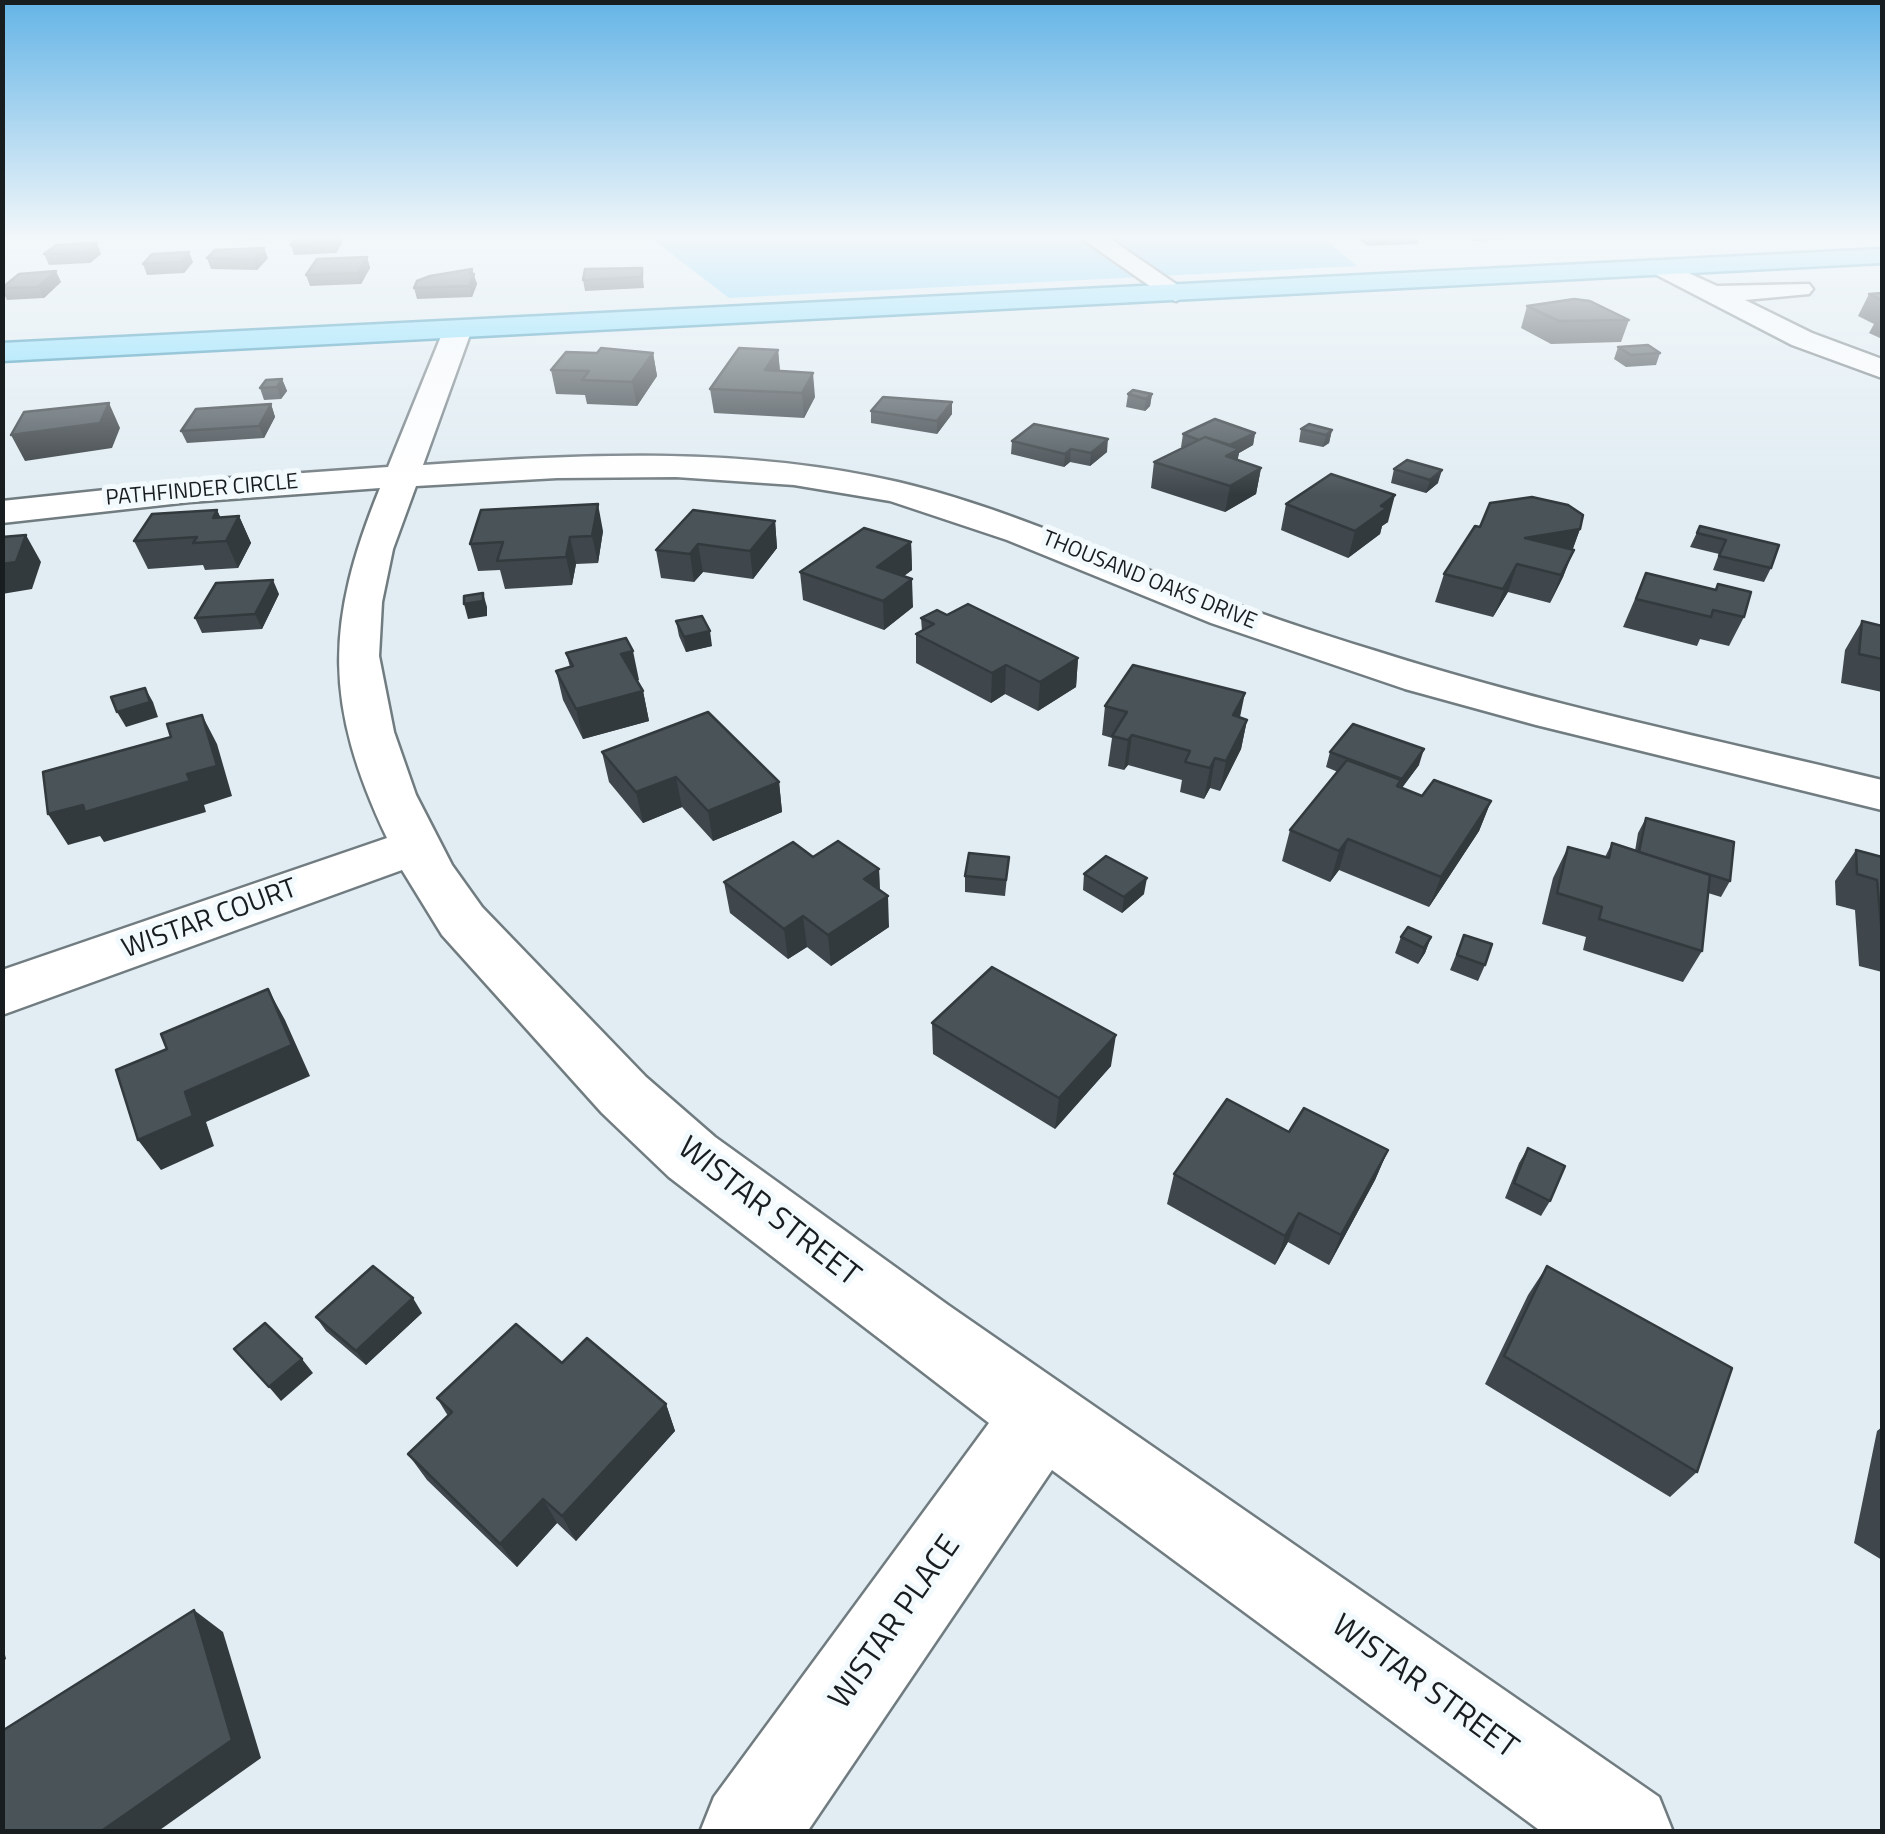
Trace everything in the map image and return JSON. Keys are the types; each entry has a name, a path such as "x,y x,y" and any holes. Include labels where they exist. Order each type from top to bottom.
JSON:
{"main road":[{"path":"2,352 563,324"}],"street":[{"path":"1771,324 1882,369"},
{"name":"WISTAR STREET","path":"458,329 374,549 362,602 358,656 371,732 391,795 416,846 462,921 624,1094 692,1157 922,1330 1624,1832"},
{"name":"THOUSAND OAKS DRIVE","path":"402,476 601,464 726,468 857,484 987,518 1182,598 1363,661 1517,706 1882,795"},
{"name":"PATHFINDER CIRCLE","path":"2,512 102,498 402,476"},
{"name":"WISTAR COURT","path":"2,993 416,846"},
{"name":"WISTAR PLACE","path":"749,1832 1043,1414"}],"building":[{"path":"1648,345 1660,353 1631,355 1618,347"},
{"path":"601,348 653,353 632,382 582,380 589,371 551,370 566,352 597,353"},
{"path":"739,348 778,350 765,370 813,373 802,393 710,389"},
{"path":"282,379 277,387 260,388 266,380"},
{"path":"1133,390 1152,394 1146,399 1128,394"},
{"path":"883,397 952,402 937,421 871,411"},
{"path":"109,403 100,423 11,435 24,412"},
{"path":"271,404 259,426 181,431 196,409"},
{"path":"1215,419 1255,433 1230,445 1183,434"},
{"path":"1034,424 1108,439 1091,453 1071,449 1065,454 1012,441"},
{"path":"1309,424 1332,430 1326,435 1301,429"},
{"path":"1205,437 1239,449 1226,456 1261,468 1230,486 1154,462"},
{"path":"1407,460 1442,470 1430,480 1394,469"},
{"path":"1331,474 1395,495 1381,506 1387,508 1355,531 1286,504"},
{"path":"1532,497 1568,505 1583,515 1580,529 1525,538 1574,550 1561,575 1517,564 1503,589 1444,574 1475,526 1480,527 1490,503"},
{"path":"598,504 592,536 570,537 566,557 497,561 503,542 470,544 481,510"},
{"path":"217,510 213,518 239,516 226,541 193,543 197,537 134,541 152,514"},
{"path":"693,510 775,521 750,551 698,544 690,554 656,550"},
{"path":"1700,526 1779,545 1771,568 1719,556 1726,540 1697,533"},
{"path":"864,528 911,542 877,567 912,579 883,601 800,572"},
{"path":"26,535 16,562 2,564 2,537"},
{"path":"1646,573 1716,590 1718,584 1751,592 1744,617 1713,610 1711,617 1636,599"},
{"path":"273,580 255,614 195,618 216,583"},
{"path":"483,593 483,601 464,604 464,596"},
{"path":"968,604 1078,658 1040,682 1006,665 992,673 916,634 934,624 921,618 937,610 947,615"},
{"path":"702,616 710,631 684,637 676,621"},
{"path":"1862,621 1882,626 1882,659 1859,654"},
{"path":"626,638 633,651 621,654 643,691 576,709 556,671 573,666 566,653"},
{"path":"1133,665 1245,693 1233,715 1247,720 1226,761 1215,758 1210,768 1185,762 1190,751 1132,735 1128,740 1112,736 1127,712 1105,706"},
{"path":"145,688 150,702 117,712 111,697"},
{"path":"708,712 779,782 708,811 676,777 636,792 602,752"},
{"path":"202,715 217,766 187,774 190,781 85,812 83,805 48,814 43,772 171,737 167,724"},
{"path":"1353,724 1424,749 1402,779 1330,752"},
{"path":"1347,760 1401,780 1397,786 1422,796 1434,780 1491,801 1441,877 1348,839 1339,851 1290,830"},
{"path":"1646,818 1734,842 1730,881 1639,852"},
{"path":"838,841 879,869 864,879 888,896 828,935 803,916 784,929 724,882 793,842 813,857"},
{"path":"1612,843 1710,875 1702,951 1599,919 1602,907 1557,893 1568,847 1609,858"},
{"path":"1856,850 1882,857 1882,935 1877,880 1857,874"},
{"path":"969,853 1009,857 1006,880 965,876"},
{"path":"1106,856 1147,878 1124,897 1084,874"},
{"path":"1408,927 1431,937 1424,948 1401,937"},
{"path":"1464,935 1492,944 1485,965 1457,955"},
{"path":"992,967 1116,1035 1059,1098 932,1023"},
{"path":"268,989 292,1045 185,1092 193,1116 138,1140 116,1070 167,1049 161,1034"},
{"path":"1227,1099 1289,1132 1304,1108 1388,1150 1341,1235 1299,1213 1285,1236 1174,1174"},
{"path":"1528,1148 1565,1166 1550,1201 1514,1183"},
{"path":"373,1266 413,1298 356,1351 316,1317"},
{"path":"1547,1266 1732,1368 1697,1472 1504,1356"},
{"path":"265,1323 302,1359 269,1387 234,1349"},
{"path":"516,1324 562,1363 587,1338 666,1404 562,1516 543,1499 500,1544 408,1454 452,1412 437,1398"},
{"path":"194,1610 232,1740 100,1832 2,1832 2,1731"}]}
